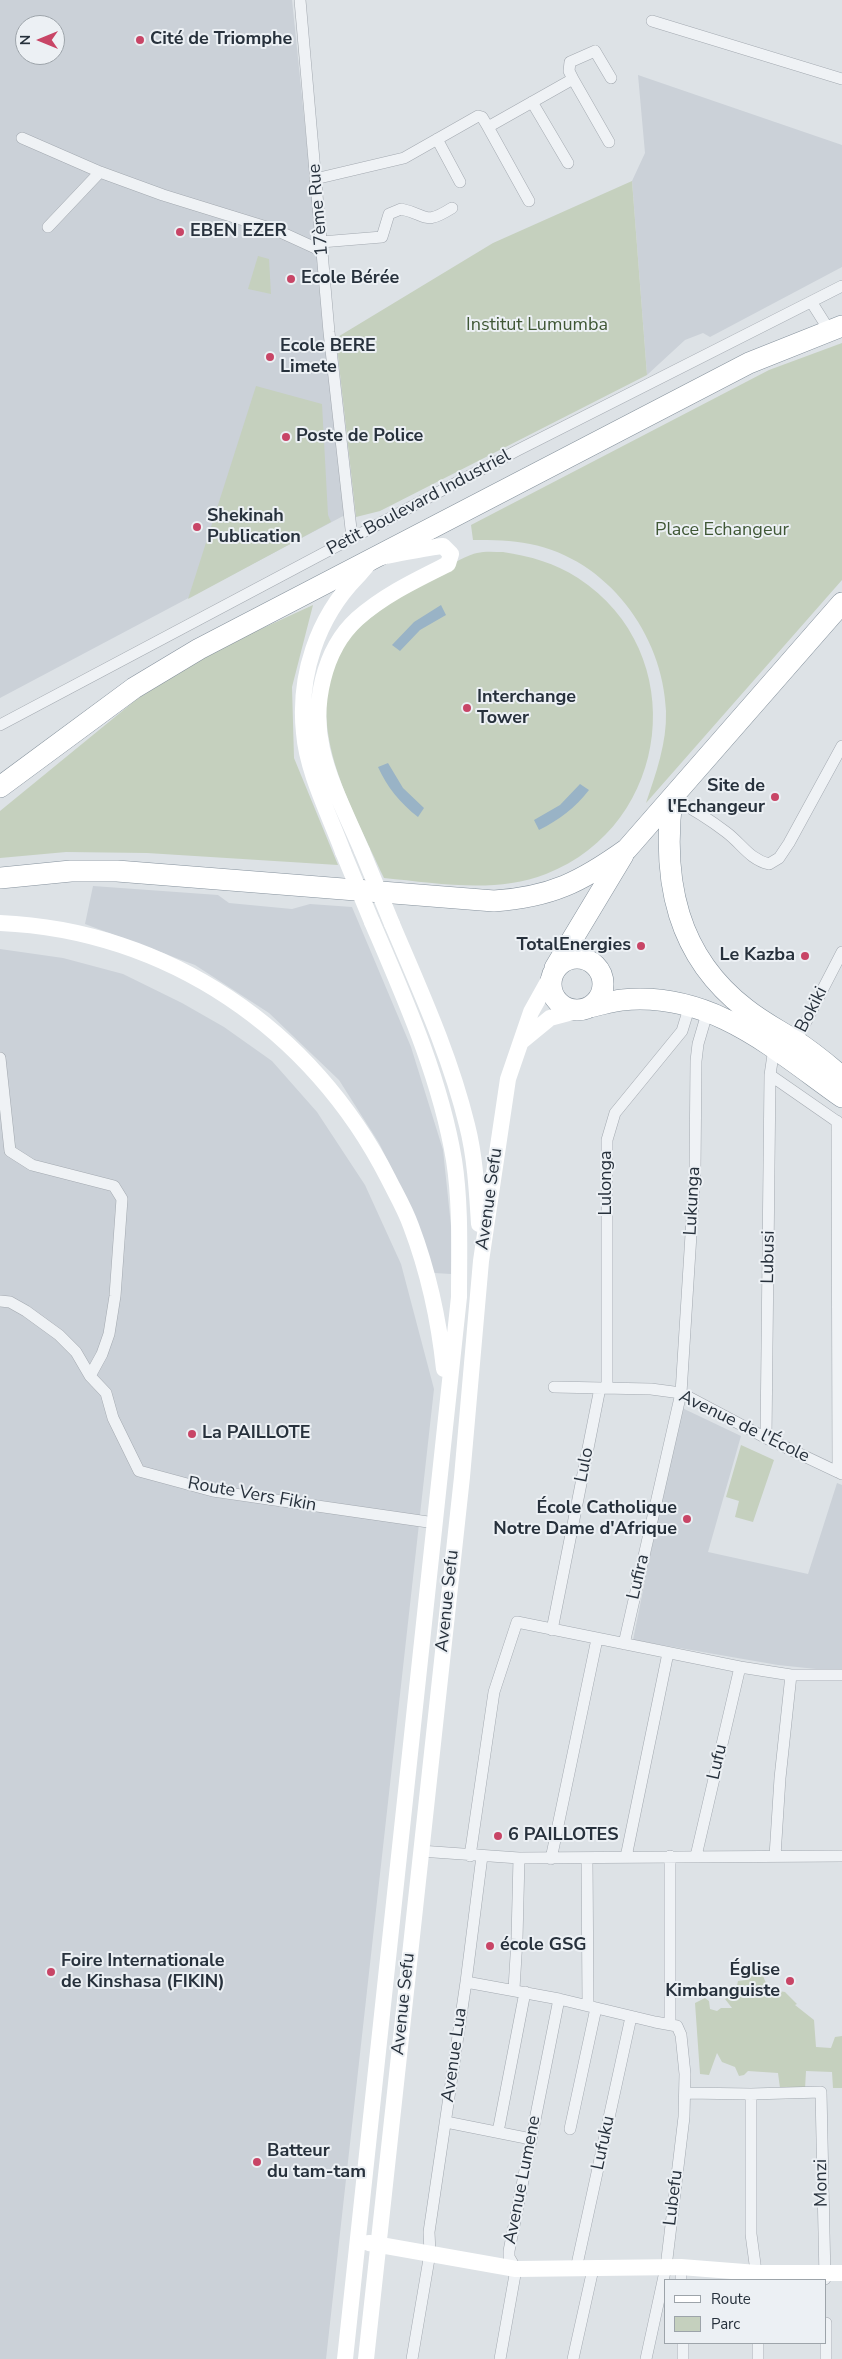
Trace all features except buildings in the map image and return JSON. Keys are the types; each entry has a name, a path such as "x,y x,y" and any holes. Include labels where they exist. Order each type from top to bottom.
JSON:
{"highway":[{"path":"0,787 161,670 749,363 835,328"},
{"path":"842,603 627,848 555,968 551,981 554,996 565,1007 584,1008 621,1000 652,999 699,1007 735,1023 774,1048 842,1097"},
{"path":"672,798 669,828 672,889 683,925 699,959 714,981 748,1011 796,1041 842,1077"},
{"path":"0,878 70,871 116,871 494,901 535,896 573,883 593,873 627,848"},
{"path":"573,883 588,886 592,896 589,910"},
{"path":"555,968 566,959 574,958 591,962 598,968 603,985 596,1002 584,1008"}],"main road":[{"path":"448,1400 459,1298 457,1197 454,1162 440,1099 426,1054 343,852 309,758 304,734 303,705 313,651 325,621 339,597 373,560 443,546 450,551 452,556 448,564 402,587 356,620 340,640 325,675 318,707 322,750 333,783 436,1026 468,1126 479,1213 481,1261"},
{"path":"0,923 91,935 144,953 194,976 255,1016 297,1052 337,1096 375,1152 410,1225 419,1252 441,1340 448,1400"},
{"name":"Avenue Sefu","path":"366,2359 463,1460 481,1261 508,1078 531,1012 555,968"},
{"path":"520,1043 550,1018 584,1008"},
{"name":"Avenue Sefu","path":"345,2359 448,1400"},
{"path":"442,1458 463,1460"},
{"path":"358,2241 516,2269 676,2271 757,2277 824,2277 842,2273"}],"street":[{"name":"17ème Rue","path":"300,0 310,93 315,179 352,538"},
{"path":"652,21 842,80"},
{"path":"609,142 569,71 570,62 591,51 595,51 612,78"},
{"path":"488,127 573,79"},
{"path":"532,102 568,163"},
{"path":"315,179 404,158 478,116 482,118 488,127 529,201"},
{"path":"22,138 100,172 163,195 322,246 382,237 389,214 401,209 426,219 435,218 452,208"},
{"path":"437,139 460,182"},
{"path":"48,226 100,172"},
{"name":"Petit Boulevard Industriel","path":"0,725 518,450 812,303 842,286"},
{"path":"812,303 835,328"},
{"path":"672,798 702,815 728,834 757,861 769,864 779,858 789,843 842,746"},
{"name":"Bokiki","path":"796,1041 842,952"},
{"name":"Lulonga","path":"604,1388 607,1140 610,1125 615,1113 682,1031 699,1007"},
{"name":"Lukunga","path":"680,1393 695,1171 696,1061 699,1007"},
{"name":"Lubusi","path":"766,1438 770,1075 774,1048"},
{"path":"0,1058 10,1150 32,1165 114,1186 122,1199 115,1296 110,1334 90,1376"},
{"path":"770,1075 839,1123 840,1473"},
{"name":"Route Vers Fikin","path":"5,1302 26,1311 59,1335 76,1352 90,1376 106,1393 113,1418 139,1471 213,1491 435,1523"},
{"name":"Avenue de l'École","path":"554,1387 651,1389 680,1393 766,1438 840,1473"},
{"name":"Lulo","path":"552,1630 604,1388"},
{"name":"Lufira","path":"624,1644 680,1393"},
{"name":"Avenue Lua","path":"412,2359 430,2253 429,2232 466,1982 476,1856 494,1692 517,1622 552,1630"},
{"path":"552,1630 740,1667 792,1675 842,1675"},
{"path":"551,1859 597,1638"},
{"path":"626,1857 668,1653"},
{"name":"Lufu","path":"696,1856 740,1667"},
{"path":"775,1856 780,1778 792,1675"},
{"path":"420,1851 476,1856 551,1859 670,1856 842,1856"},
{"path":"466,1982 520,1991 592,2006 631,2017 670,2023 670,1856"},
{"path":"498,2132 520,1991 518,1938 519,1858"},
{"path":"570,2130 592,2006 587,1858"},
{"name":"Avenue Lumene","path":"500,2359 516,2269 511,2262 509,2251 559,1999"},
{"name":"Lufuku","path":"576,2269 631,2017"},
{"name":"Lubefu","path":"670,2023 677,2026 681,2035 686,2093 676,2271"},
{"name":"Monzi","path":"751,2094 821,2092 824,2277"},
{"path":"686,2093 751,2094 751,2234 757,2277"},
{"path":"446,2122 532,2139"},
{"path":"573,2359 593,2269"},
{"name":"Lubefu","path":"646,2359 664,2306"},
{"path":"683,2344 683,2359"},
{"path":"758,2344 758,2359"},
{"path":"826,2344 826,2359"}],"shaded area":[{"path":"0,0 292,0 345,515 0,698"},
{"path":"638,75 842,145 842,267 710,337 703,333 685,340 647,375 632,181 645,153"},
{"path":"93,886 218,895 229,903 292,909 310,904 352,907 411,1047 443,1150 451,1226 451,1274 434,1273 413,1212 379,1143 339,1080 269,1013 195,965 85,924"},
{"name":"Foire Internationale de Kinshasa (FIKIN)","path":"0,949 63,958 123,974 182,1003 224,1027 272,1061 317,1112 365,1185 401,1264 434,1389 326,2359 0,2359"},
{"name":"École Catholique Notre Dame d'Afrique","path":"680,1407 741,1436 708,1552 808,1574 837,1483 842,1485 842,1669 816,1669 778,1665 633,1640"}],"green space":[{"name":"Institut Lumumba","path":"632,181 647,375 380,511 356,517 336,338 493,243"},
{"path":"258,256 269,259 271,294 248,289"},
{"name":"Place Echangeur","path":"842,343 842,580 646,803 663,746 666,711 662,682 654,655 642,628 626,604 606,583 583,566 558,552 530,544 495,540 473,540 471,525 769,370"},
{"path":"256,386 322,404 328,515 331,522 188,599"},
{"path":"483,552 503,552 542,561 578,578 615,610 639,649 651,691 652,735 642,778 620,817 588,850 546,874 507,884 486,885 445,884 384,878 345,793 335,762 328,732 326,702 332,672 346,643 356,630 401,595 470,555"},
{"path":"313,605 292,687 294,758 338,865 147,853 66,852 0,858 0,811 137,699 213,651"},
{"path":"741,1445 774,1460 753,1522 735,1517 739,1501 726,1497"},
{"path":"748,1969 760,1969 766,1983 772,1990 785,1992 797,2004 795,2005 814,2020 816,2047 831,2048 835,2037 842,2036 842,2088 833,2088 832,2072 806,2071 805,2089 780,2088 778,2073 748,2071 744,2075 739,2076 735,2067 722,2062 717,2053 709,2075 700,2074 695,2003 705,1998 709,2001 710,2009 717,2011 721,2008 732,2008 725,1999 735,1995 738,1981 746,1980"}],"water":[{"path":"441,605 446,615 420,630 400,651 392,645 414,622"},
{"path":"388,763 403,788 424,808 418,817 395,794 378,767"},
{"path":"580,784 589,790 584,796 566,813 539,830 534,820 560,805"}],"place":[{"name":"Cité de Triomphe","path":"140,40"},
{"name":"EBEN EZER","path":"180,232"},
{"name":"Ecole Bérée","path":"291,279"},
{"name":"Ecole BERE Limete","path":"270,357"},
{"name":"Poste de Police","path":"286,437"},
{"name":"Shekinah Publication","path":"197,527"},
{"name":"Interchange Tower","path":"467,708"},
{"name":"Site de l'Echangeur","path":"775,797"},
{"name":"TotalEnergies","path":"641,946"},
{"name":"Le Kazba","path":"805,956"},
{"name":"La PAILLOTE","path":"192,1434"},
{"name":"École Catholique Notre Dame d'Afrique","path":"687,1519"},
{"name":"6 PAILLOTES","path":"498,1836"},
{"name":"école GSG","path":"490,1946"},
{"name":"Foire Internationale de Kinshasa (FIKIN)","path":"51,1972"},
{"name":"Église Kimbanguiste","path":"790,1981"},
{"name":"Batteur du tam-tam","path":"257,2162"}]}
